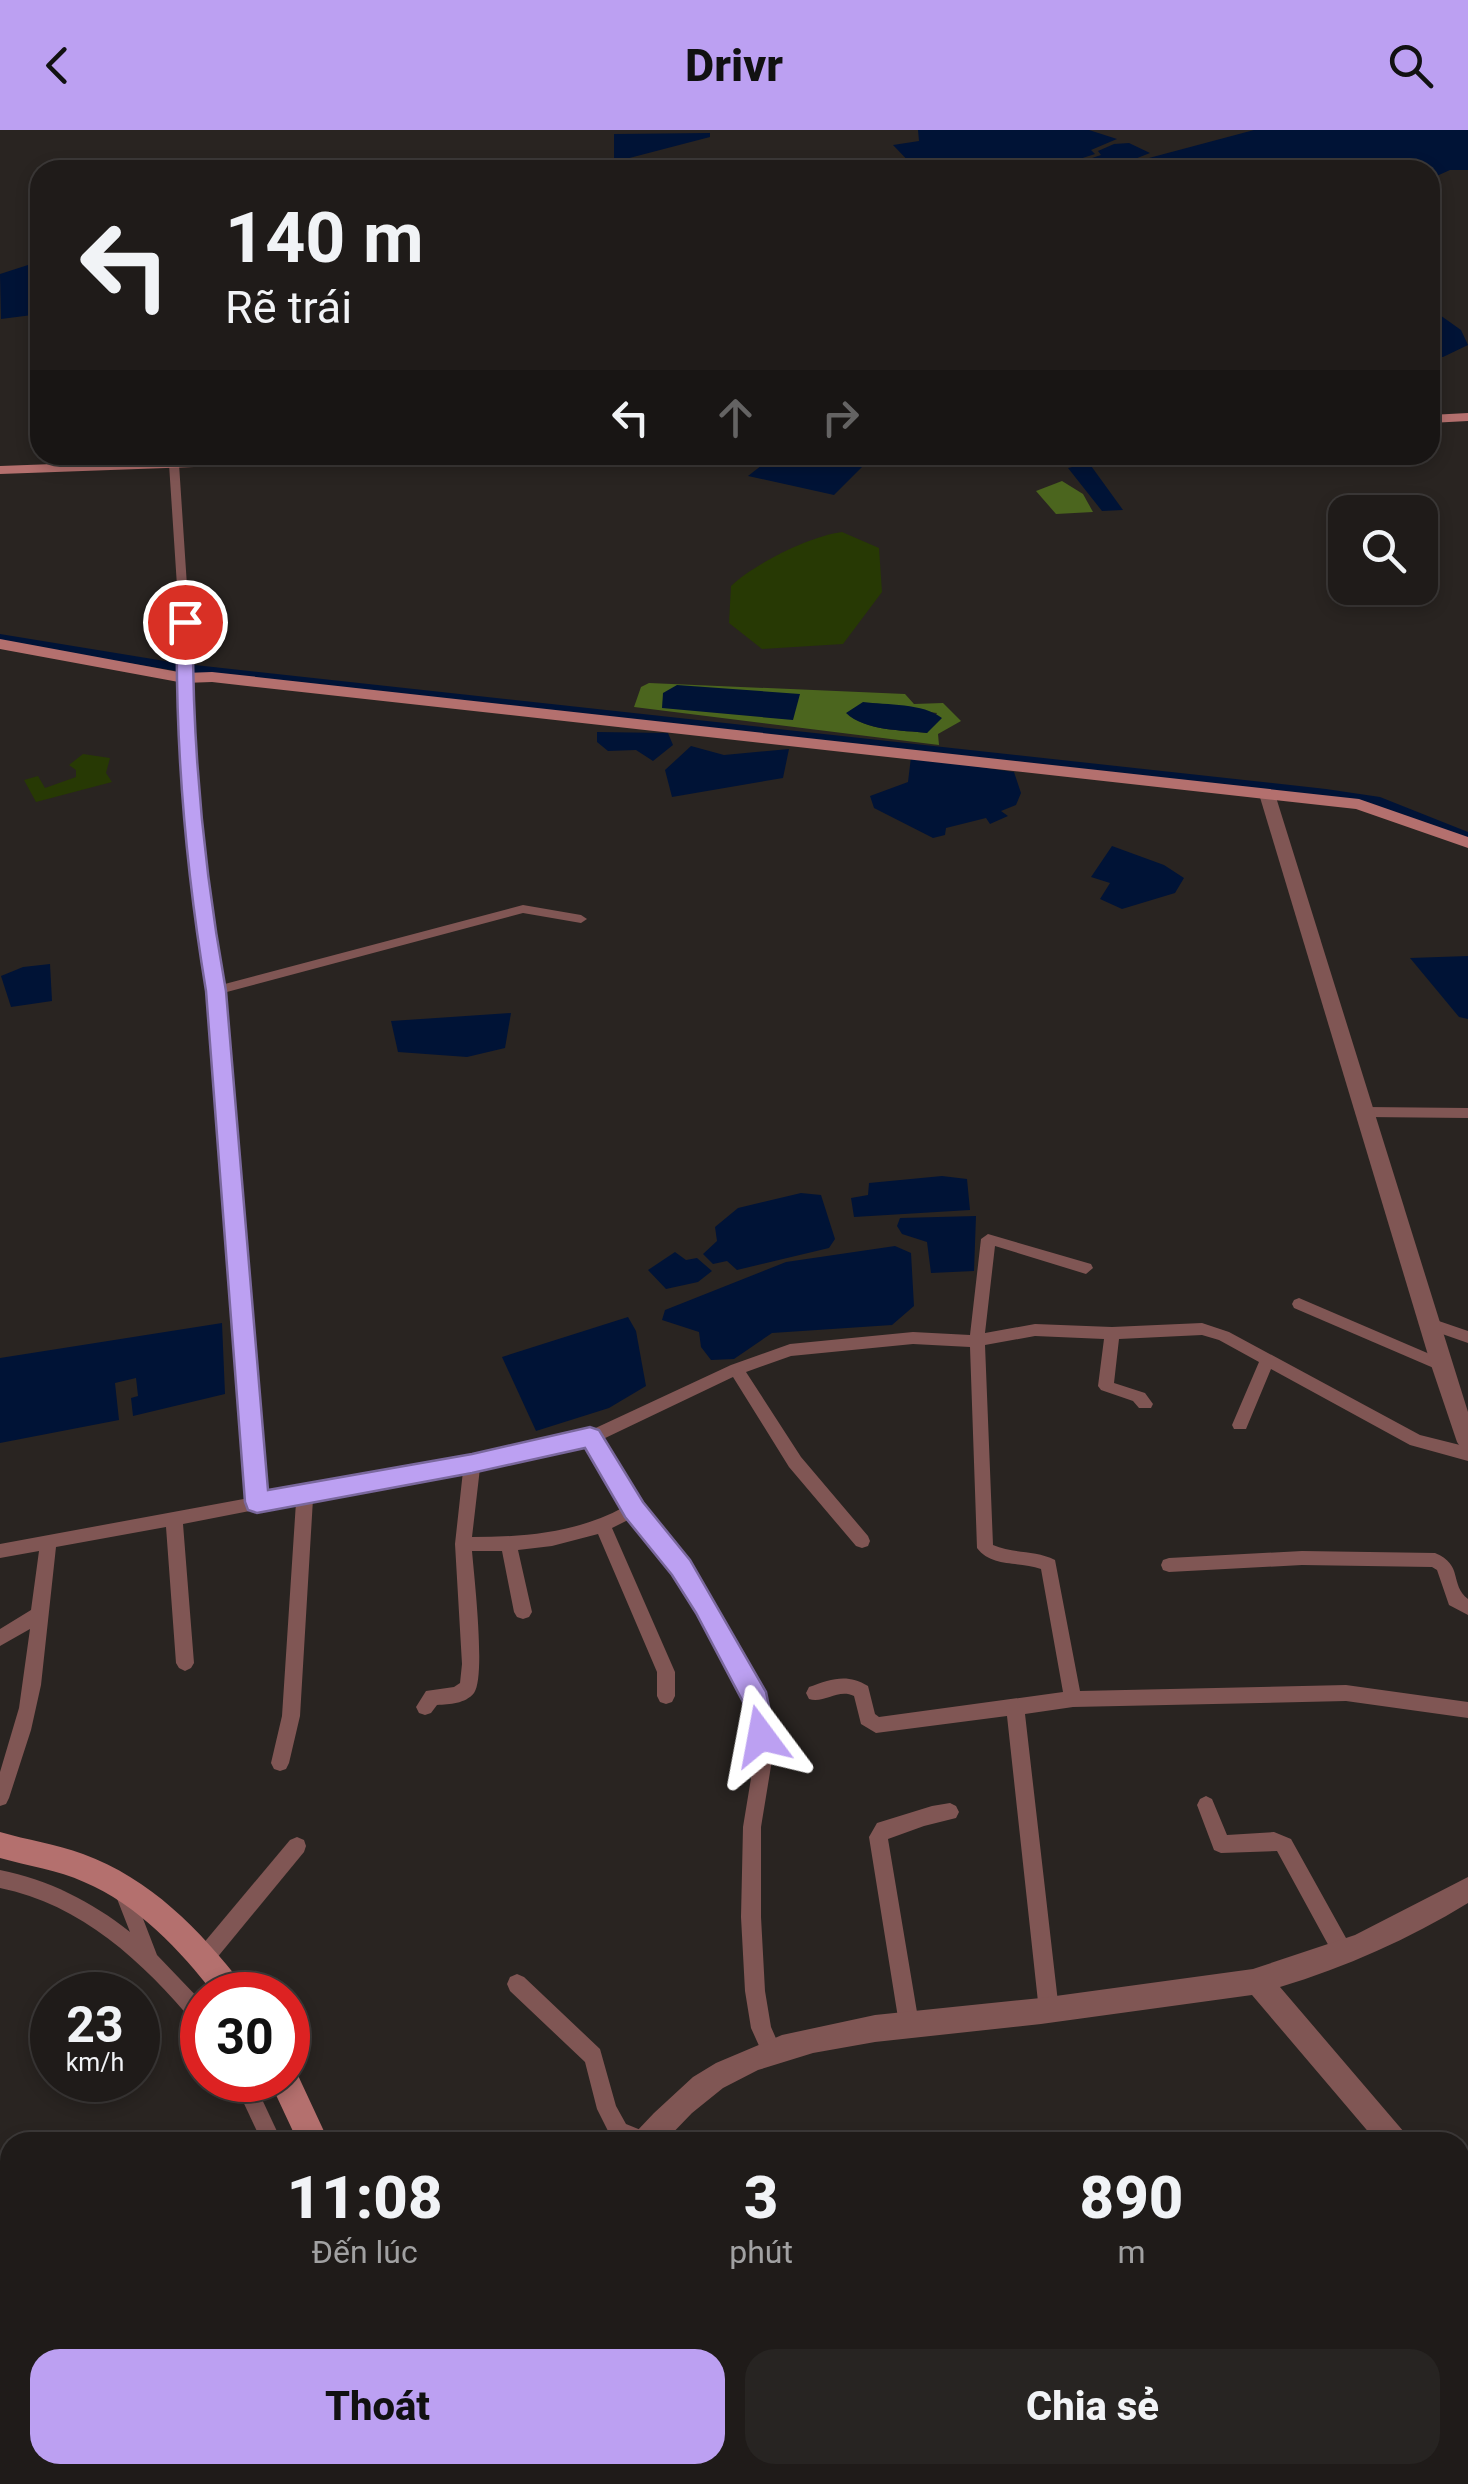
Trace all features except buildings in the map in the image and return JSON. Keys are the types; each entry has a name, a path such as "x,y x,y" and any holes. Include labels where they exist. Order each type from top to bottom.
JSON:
{"main road":[{"path":"1440,419 1468,418"},
{"path":"0,470 145,465"},
{"path":"0,644 212,677 1359,804 1468,843"},
{"path":"3,1847 94,1872 142,1898 215,1972"},
{"path":"295,2102 309,2132"}],"street":[{"path":"174,465 203,915 216,991 257,1502"},
{"path":"0,1550 472,1464 590,1436 736,1369 790,1350 857,1342 913,1338 977,1341 1035,1330 1112,1334 1208,1329 1416,1440 1467,1441 1440,1365 1267,794"},
{"path":"216,991 523,910 581,919"},
{"path":"1366,1112 1468,1113"},
{"path":"1073,1699 1049,1565 1042,1560 994,1554 984,1548 977,1341 988,1239 1086,1268"},
{"path":"1300,1304 1440,1365"},
{"path":"1430,1324 1468,1337"},
{"path":"1112,1334 1106,1386 1142,1398 1145,1404"},
{"path":"1240,1426 1266,1360"},
{"path":"736,1369 795,1462 862,1541"},
{"path":"590,1436 634,1510 681,1568 756,1700 764,1754 752,1827 751,1917 755,1991 761,2028 772,2052"},
{"path":"426,1707 432,1697 458,1695 468,1687 471,1664 463,1544 472,1464"},
{"path":"280,1763 292,1698 305,1493"},
{"path":"463,1544 509,1545 588,1534 634,1510"},
{"path":"174,1518 185,1663"},
{"path":"604,1528 666,1672 666,1696"},
{"path":"0,1798 30,1704 49,1542"},
{"path":"509,1545 523,1612"},
{"path":"1170,1565 1302,1558 1434,1560 1444,1566 1455,1600 1468,1608"},
{"path":"0,1638 39,1614"},
{"path":"815,1693 840,1684 857,1688 862,1692 868,1718 876,1726 1073,1699 1346,1693 1468,1710"},
{"path":"1015,1708 1049,2011"},
{"path":"1206,1804 1222,1844 1274,1841 1284,1845 1344,1954"},
{"path":"909,2024 878,1837 884,1828 909,1826 922,1815 950,1812"},
{"path":"204,1958 297,1846"},
{"path":"0,1879 38,1889 104,1924 149,1957 180,1992"},
{"path":"122,1887 149,1957"},
{"path":"655,2132 680,2103 723,2073 772,2052 838,2035 909,2024 1049,2011 1257,1981 1344,1954 1419,1919 1468,1889"},
{"path":"1257,1981 1385,2132"},
{"path":"517,1984 594,2056 607,2109 619,2132"},
{"path":"253,2102 267,2132"}],"green space":[{"path":"1062,481 1083,494 1093,512 1056,514 1036,491"},
{"path":"842,532 879,548 882,592 843,644 762,649 729,623 731,586 768,560 799,545"},
{"path":"649,683 905,694 914,704 943,703 961,721 938,734 939,745 634,707 641,687","holes":["863,703 937,713 927,733 874,726 847,713"]},
{"path":"83,754 110,758 106,773 112,782 36,802 24,780 38,776 45,788 76,777 76,770 69,765"}],"water":[{"path":"918,130 1089,130 1117,139 1091,150 1095,154 1077,160 907,160 893,145 919,141"},
{"path":"1254,130 1468,130 1468,170 1440,174 1440,160 1144,160"},
{"path":"710,133 710,137 614,160 614,134"},
{"path":"1129,143 1150,153 1132,160 1086,160 1101,155 1098,151"},
{"path":"30,267 30,315 1,319 0,274"},
{"path":"1440,315 1461,330 1468,345 1443,357"},
{"path":"762,465 864,465 834,495 748,476"},
{"path":"1090,465 1123,510 1102,511 1068,468"},
{"path":"677,685 800,694 793,720 662,708 663,693"},
{"path":"863,702 915,707 942,718 927,733 874,726 846,713"},
{"path":"597,732 668,733 673,745 653,761 636,750 608,751 597,742"},
{"path":"691,746 724,755 789,749 783,778 672,797 665,770"},
{"path":"911,757 1014,772 1021,793 1016,805 1001,811 1008,816 990,824 986,818 946,828 945,835 933,838 874,808 870,796 908,782"},
{"path":"1112,846 1164,865 1184,878 1175,893 1122,909 1100,899 1110,883 1091,877"},
{"path":"1468,956 1468,1019 1459,1017 1410,958"},
{"path":"50,964 52,1001 11,1007 1,976 23,967"},
{"path":"511,1013 505,1048 467,1057 398,1052 391,1021"},
{"path":"942,1176 967,1179 970,1210 854,1217 851,1198 868,1195 869,1183"},
{"path":"801,1193 821,1195 835,1239 829,1248 737,1270 727,1261 713,1264 703,1254 717,1241 715,1227 738,1208"},
{"path":"976,1216 974,1271 931,1273 927,1242 902,1234 897,1226 900,1218"},
{"path":"895,1246 911,1253 914,1306 892,1325 772,1333 734,1359 711,1360 701,1347 699,1332 662,1320 665,1310 786,1262"},
{"path":"675,1252 686,1260 697,1258 712,1271 698,1282 666,1289 648,1270"},
{"path":"628,1317 636,1331 646,1386 609,1408 536,1431 502,1357"},
{"path":"222,1323 225,1394 133,1416 131,1398 138,1396 136,1378 115,1383 119,1420 0,1443 0,1358"}],"waterway":[{"path":"0,638 177,667 1326,793 1375,800 1468,837"}],"route":[{"path":"185,622 188,662 184,678 194,764 203,915 216,991 257,1502 472,1464 590,1436 634,1510 705,1605 756,1700 761,1736"}]}
